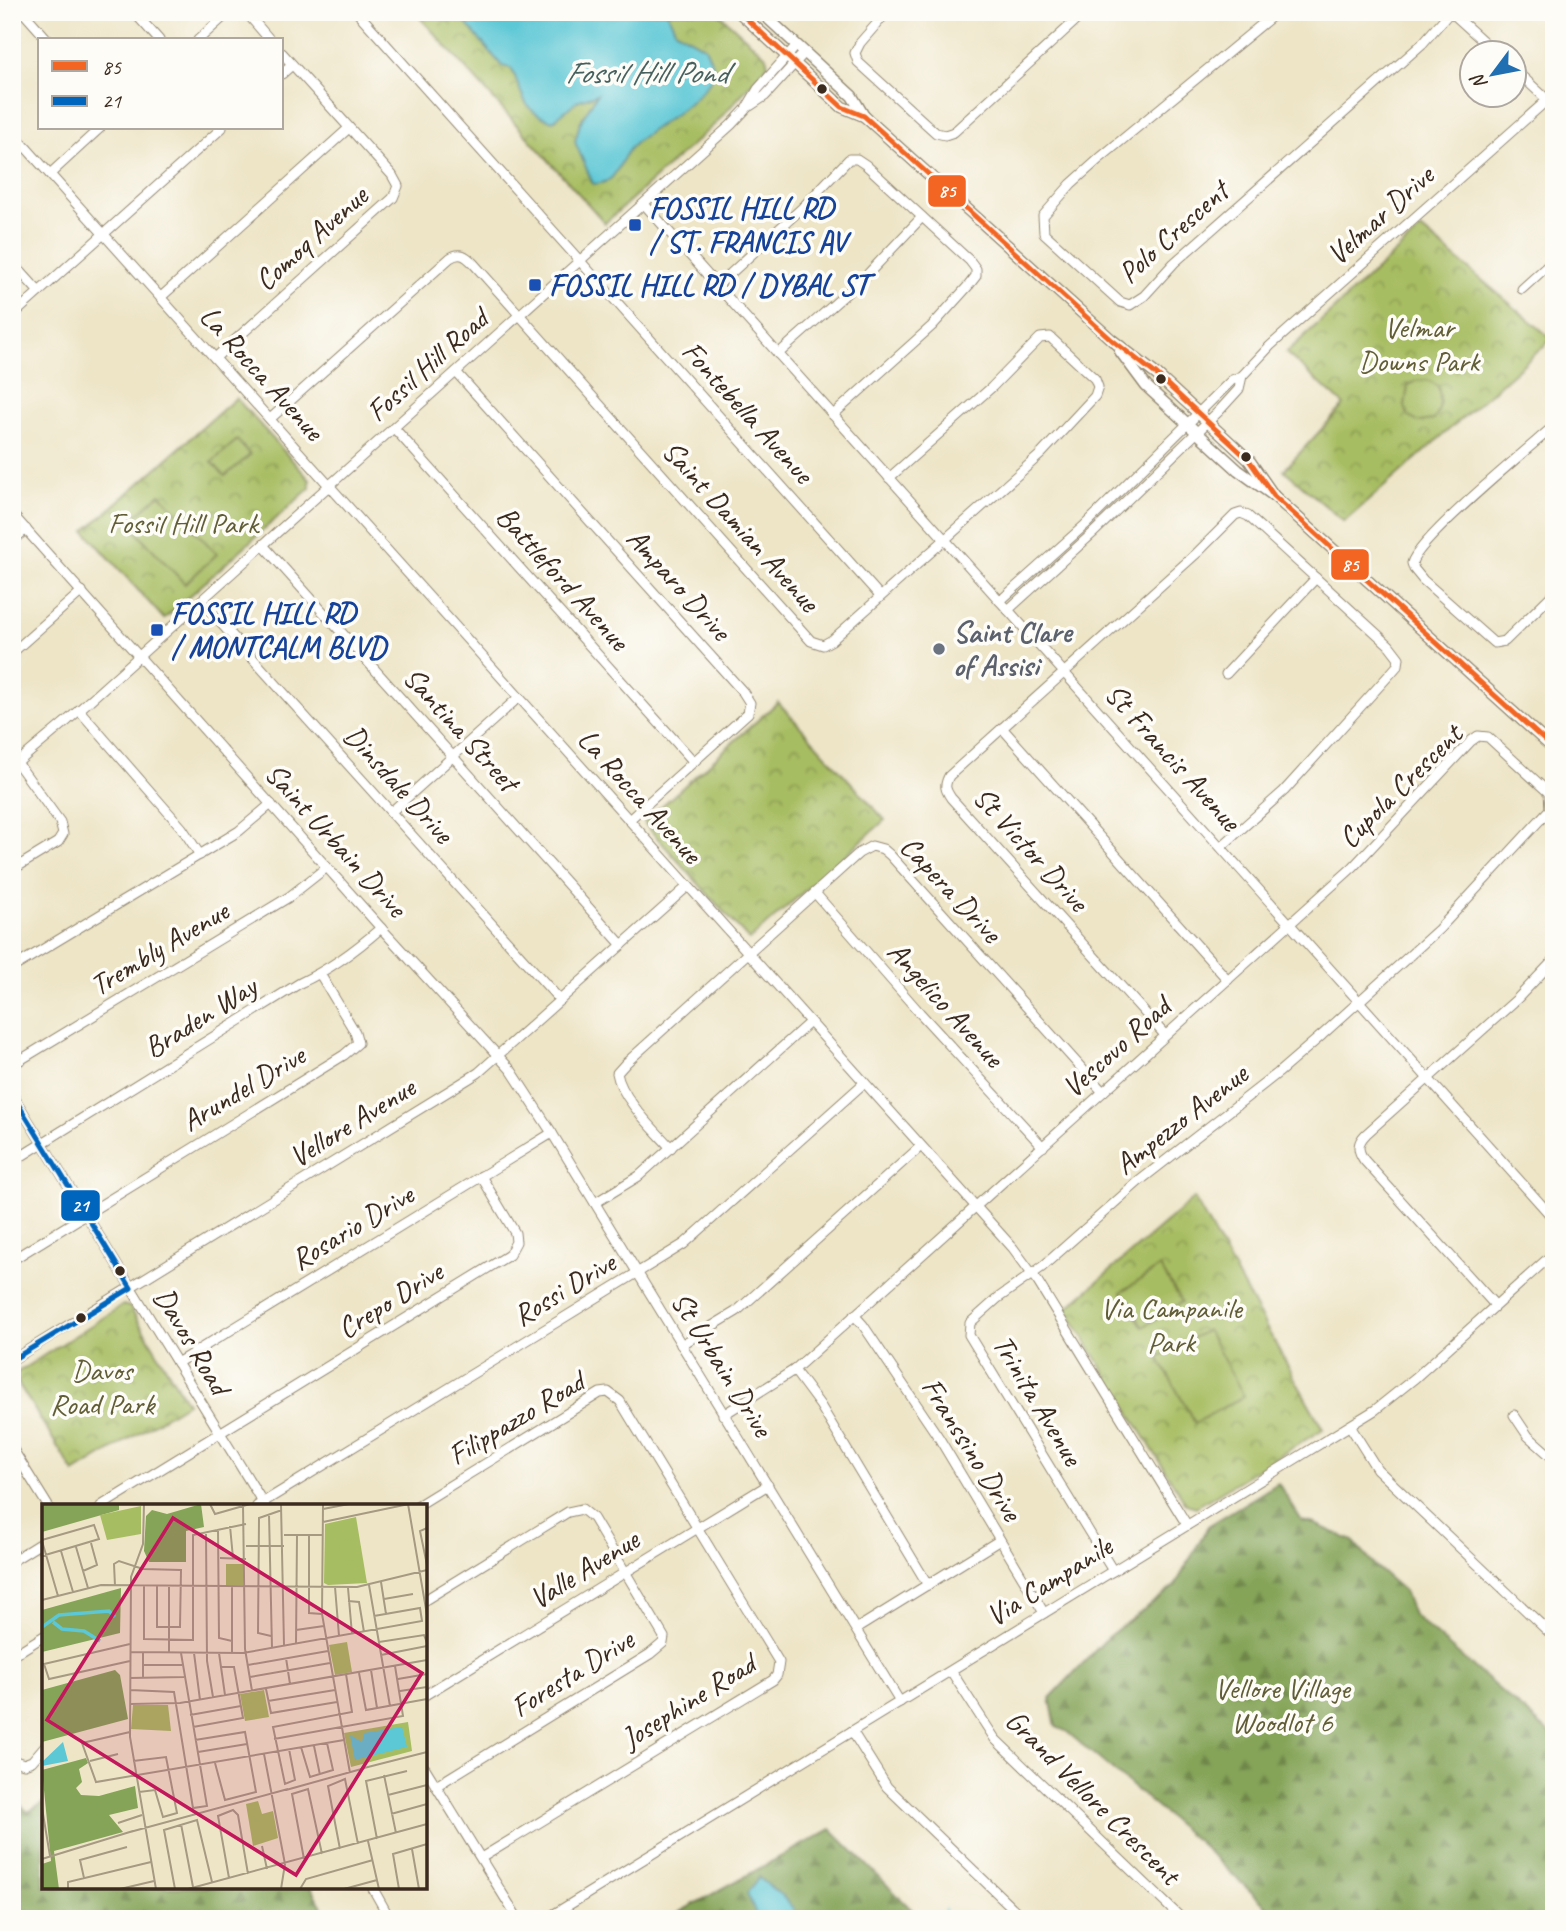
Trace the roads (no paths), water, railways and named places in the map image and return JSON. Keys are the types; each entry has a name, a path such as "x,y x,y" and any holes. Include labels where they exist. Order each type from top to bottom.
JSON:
{"main road":[{"path":"739,12 842,107 864,116"},
{"path":"761,12 852,96 864,116 1112,341 1157,375 1249,460 1274,496"},
{"path":"1112,341 1146,386 1238,470 1274,496 1554,749"}],"street":[{"path":"23,12 46,38"},
{"path":"134,12 157,38"},
{"path":"200,38 229,12"},
{"path":"246,12 269,38"},
{"name":"Fontebella Avenue","path":"357,12 880,596"},
{"path":"887,12 860,43 855,53 858,62 936,133 945,135 954,132 1085,12"},
{"name":"Polo Crescent","path":"1277,12 1247,40 1100,158 1071,184 1043,216 1044,233 1120,302 1130,305 1144,296 1174,263 1422,44 1450,12"},
{"path":"1450,12 1479,38"},
{"name":"Fossil Hill Road","path":"15,766 644,204 746,109 758,89 801,49"},
{"name":"Comoq Avenue","path":"215,358 396,193 397,181 284,55"},
{"path":"284,72 292,65"},
{"path":"1528,81 1551,100"},
{"name":"Velmar Drive","path":"1000,601 1085,525 1232,380 1242,376 1270,346 1551,100"},
{"path":"161,297 349,128"},
{"path":"50,174 98,130"},
{"path":"12,316 220,130"},
{"name":"La Rocca Avenue","path":"12,132 1033,1274 1187,1525"},
{"path":"717,286 802,208 849,159 857,159 866,165 970,261 976,269 976,276 932,326 832,415"},
{"name":"St Francis Avenue","path":"644,204 1554,1219"},
{"path":"778,354 866,276 922,217"},
{"path":"270,419 458,254 467,257 519,315"},
{"path":"1522,289 1554,260"},
{"path":"12,262 39,292"},
{"name":"Saint Damian Avenue","path":"519,315 811,641 823,645 832,640 943,538 1041,454 1095,396 1098,387 1094,379 1050,337 1040,338 992,387 889,478"},
{"name":"Amparo Drive","path":"456,372 750,703 748,713 629,820"},
{"name":"Velmar Drive","path":"1008,610 1110,518 1208,422 1239,389 1242,376"},
{"path":"1554,426 1442,525 1418,551 1412,563 1423,580 1494,643 1505,641 1554,593"},
{"name":"Battleford Avenue","path":"394,428 694,762"},
{"name":"St Victor Drive","path":"1165,1035 945,789 949,776 1197,553 1235,515 1241,513 1248,516 1316,578 1394,650 1399,658 1398,665 1284,790 1221,847"},
{"name":"Saint Urbain Drive","path":"12,514 498,1056"},
{"path":"12,541 26,529"},
{"name":"Santina Street","path":"264,545 622,945"},
{"path":"1226,674 1316,578"},
{"path":"12,653 82,591"},
{"name":"Dinsdale Drive","path":"201,601 560,1000"},
{"path":"391,812 519,697"},
{"path":"79,710 182,828 200,855"},
{"path":"1002,728 1228,980"},
{"name":"Cupola Crescent","path":"1290,925 1369,852 1475,738 1488,737 1545,788 1551,799 1550,809 1439,929 1359,1002"},
{"path":"12,870 58,842 63,834 60,822 15,766"},
{"path":"12,968 245,827 271,804"},
{"name":"Capera Drive","path":"671,1148 639,1113 617,1073 867,847 877,846 883,849 1103,1092"},
{"name":"Trembly Avenue","path":"12,1065 289,897 327,867"},
{"name":"Vellore Avenue","path":"12,1360 478,1073 688,886"},
{"name":"Angelico Avenue","path":"815,893 1043,1147"},
{"name":"Vescovo Road","path":"723,1415 794,1370 1290,925"},
{"name":"Braden Way","path":"12,1162 289,990 320,974 351,954 381,928"},
{"path":"1495,1306 1359,1153 1360,1141 1517,999 1554,960"},
{"name":"Arundel Drive","path":"86,1214 344,1055 358,1043 355,1032 320,974"},
{"name":"Ampezzo Avenue","path":"1033,1274 1138,1182 1278,1073 1359,1002"},
{"path":"595,1203 639,1176 810,1022"},
{"name":"St Urbain Drive","path":"498,1056 524,1087 900,1702"},
{"name":"Rossi Drive","path":"263,1504 684,1244 864,1083"},
{"name":"Davos Road","path":"12,1094 220,1433 260,1504"},
{"name":"Rosario Drive","path":"177,1363 552,1133"},
{"path":"681,1345 737,1311 921,1146"},
{"name":"Crepo Drive","path":"105,1504 509,1255 516,1242 515,1233 481,1177"},
{"path":"12,1259 86,1214"},
{"name":"Via Campanile","path":"546,1919 1350,1426 1396,1395 1554,1253"},
{"name":"Trinita Avenue","path":"1033,1274 998,1298 970,1322 969,1335 1113,1571"},
{"name":"Franssino Drive","path":"854,1315 939,1438 1044,1613"},
{"path":"794,1370 820,1405 928,1585"},
{"name":"Filippazzo Road","path":"420,1504 600,1393 608,1392 620,1401 698,1528"},
{"path":"1514,1415 1528,1436 1554,1459"},
{"path":"1350,1426 1377,1469 1554,1637"},
{"path":"12,1448 15,1460 47,1504"},
{"name":"Valle Avenue","path":"427,1694 768,1485"},
{"path":"427,1599 576,1508 588,1512 626,1572"},
{"name":"Josephine Road","path":"481,1858 777,1675 779,1662 775,1652 698,1528"},
{"path":"856,1629 1000,1540"},
{"path":"12,1561 42,1542"},
{"name":"Foresta Drive","path":"436,1786 659,1648 664,1637 661,1630 626,1572"},
{"path":"12,1656 42,1637"},
{"name":"Grand Vellore Crescent","path":"951,1671 995,1739 1182,1919"},
{"path":"852,1731 887,1787 1024,1919"},
{"path":"12,1760 24,1764 33,1761 42,1750"},
{"path":"427,1771 518,1919"},
{"path":"373,1889 390,1919"}],"water":[{"name":"Fossil Hill Pond","path":"459,12 667,12 676,31 705,47 716,72 686,106 634,144 610,179 593,184 575,142 580,123 597,94 577,101 553,121 542,117 528,107 511,68 502,66"},
{"path":"759,1878 794,1909 791,1919 758,1919 747,1893"}],"waterway":[{"path":"943,1919 945,1910"},
{"path":"746,1919 755,1914"}],"place":[{"name":"FOSSIL HILL RD / ST. FRANCIS AV","path":"635,225"},
{"name":"FOSSIL HILL RD / DYBAL ST","path":"535,285"},
{"name":"FOSSIL HILL RD / MONTCALM BLVD","path":"157,630"},
{"name":"Saint Clare of Assisi","path":"939,649"}],"park label":[{"name":"Velmar Downs Park","path":"1419,344"},
{"name":"Fossil Hill Park","path":"183,523"},
{"name":"Via Campanile Park","path":"1171,1325"},
{"name":"Davos Road Park","path":"102,1387"},
{"name":"Vellore Village Woodlot 6","path":"1282,1705"}]}
